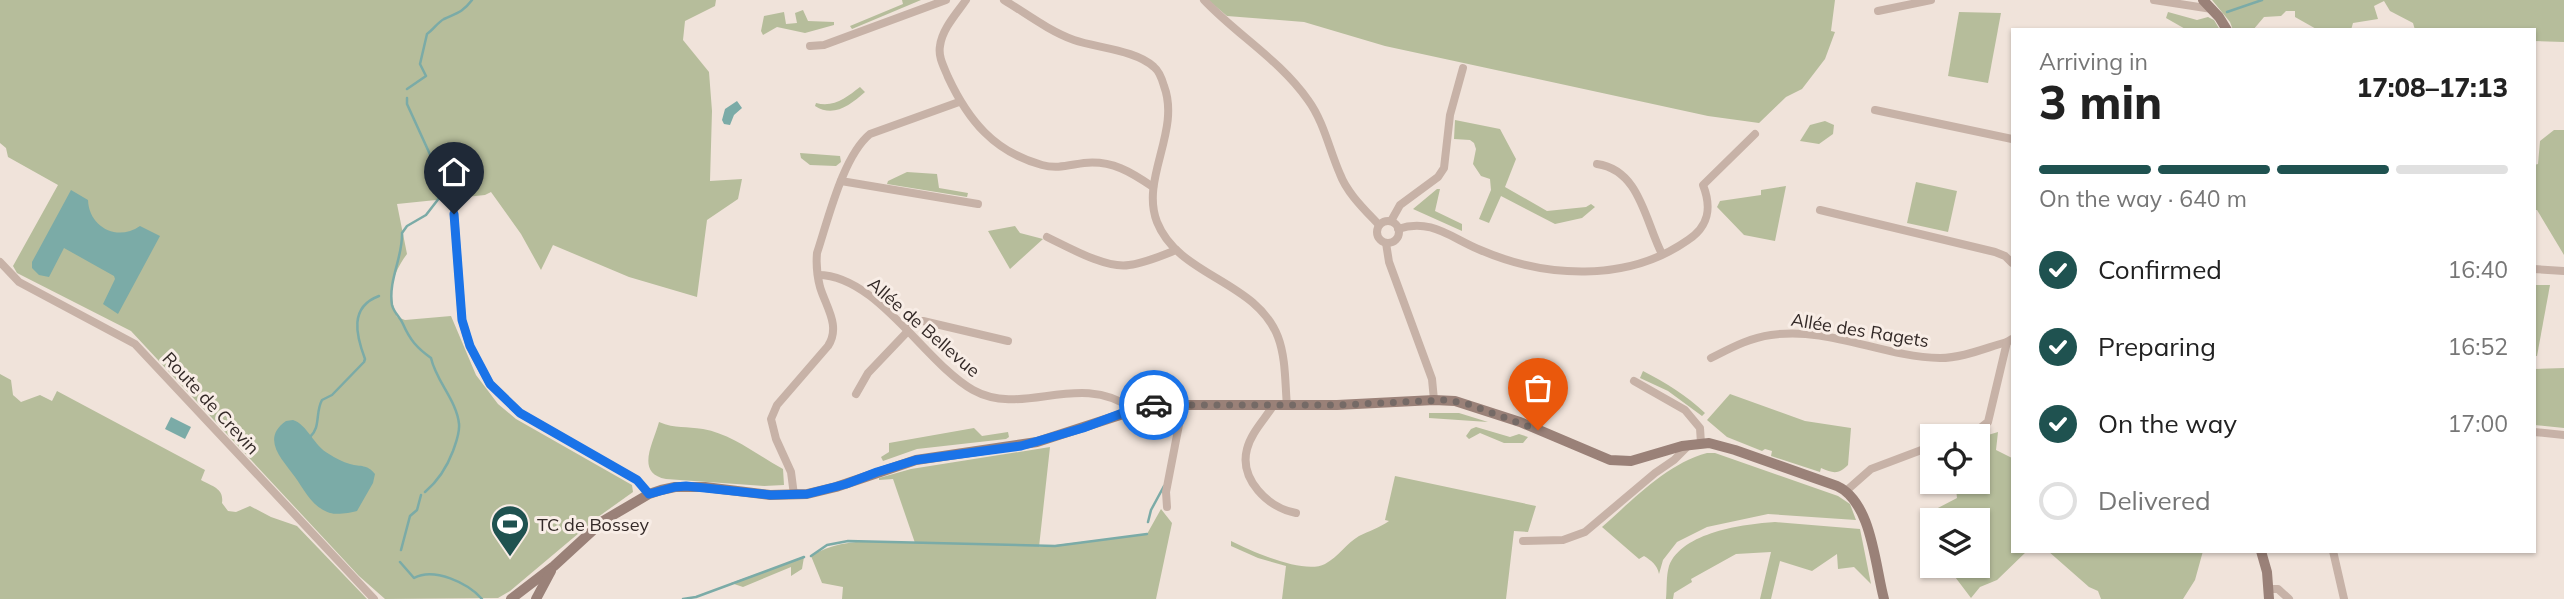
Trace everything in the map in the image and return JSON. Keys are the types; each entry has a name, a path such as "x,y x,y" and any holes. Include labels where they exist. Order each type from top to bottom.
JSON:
{"street":[{"path":"810,46 824,45 946,0"},
{"path":"966,0 942,37 939,50 942,64 959,102 993,142 1015,156 1055,167 1093,162 1110,164 1132,173 1153,187"},
{"path":"1004,0 1066,37 1142,60 1157,70 1167,94 1168,106 1162,154 1153,187 1157,222 1176,250 1244,296 1270,322 1282,351 1287,406"},
{"path":"1204,0 1236,32 1293,79 1317,113 1341,178 1379,225"},
{"path":"1878,11 1931,0"},
{"path":"2154,0 2212,9"},
{"path":"2203,0 2226,28"},
{"path":"1391,221 1400,205 1438,177 1444,168 1450,115 1463,68"},
{"path":"794,495 792,472 776,439 771,419 777,405 828,346 833,335 834,325 818,275 817,253 841,181 861,143 870,134 959,102"},
{"path":"1875,110 2011,139"},
{"path":"1398,229 1415,225 1430,226 1496,256 1556,271 1584,272 1636,265 1683,243 1703,227 1709,207 1703,185 1755,134"},
{"path":"1597,164 1617,171 1630,182 1662,254"},
{"path":"841,181 978,204"},
{"path":"1820,210 1995,252 2011,262"},
{"path":"454,214 462,320 470,346 490,384 520,413 637,480 649,494"},
{"path":"1398,229 1391,221 1385,221 1379,225 1377,236 1386,243 1389,261 1432,379 1434,400"},
{"path":"1386,243 1396,239 1398,229"},
{"path":"1047,237 1096,259 1117,265 1130,265 1176,250"},
{"name":"Route de Crevin","path":"0,262 19,282 135,344 374,599"},
{"path":"2536,269 2564,271"},
{"name":"Allée de Bellevue","path":"818,275 832,275 872,299 906,328 953,376 981,394 1008,399 1092,393 1118,399 1133,409"},
{"path":"856,394 868,373 912,320 1008,341"},
{"name":"Allée des Ragets","path":"1711,358 1745,341 1784,334 1824,337 1936,358 1964,355 2010,340"},
{"path":"1985,424 1990,419 2010,340"},
{"path":"1523,541 1563,540 1585,532 1694,444 1700,428 1685,410 1634,382"},
{"path":"511,599 554,566 603,521 649,494 675,487 794,495 836,487 916,460 1021,446 1151,405 1287,406 1434,400 1455,401 1513,419 1610,460 1638,460 1694,444 1725,447 1846,491 1858,503 1862,512 1884,599"},
{"path":"1167,507 1166,492 1183,404"},
{"path":"1273,406 1249,443 1246,465 1250,478 1265,498 1282,511 1296,513"},
{"path":"2536,432 2564,435"},
{"path":"1846,491 1871,469 1920,451"},
{"path":"2262,553 2269,594 2278,589 2289,599"},
{"path":"2265,565 2269,553"},
{"path":"2333,553 2344,599"},
{"path":"536,599 554,566"}],"green space":[{"path":"0,0 716,0 715,6 685,21 683,40 709,72 712,111 710,181 742,179 738,199 707,220 697,297 629,277 553,245 541,270 521,234 491,192 485,195 397,204 407,254 393,284 392,300 397,317 405,320 451,316 476,375 498,404 516,419 632,485 633,492 498,598 385,599 359,576 131,331 17,273 13,266 58,185 8,157 6,148 0,143"},
{"path":"902,0 921,0 852,29 850,26 903,4"},
{"path":"1208,0 1835,0 1831,31 1835,32 1825,59 1802,89 1786,97 1759,123 1708,116 1385,46 1304,22 1227,16"},
{"path":"2212,0 2564,0 2564,42 2536,41 2536,28 2414,28 2413,23 2390,11 2384,1 2374,6 2378,19 2353,23 2352,28 2314,28 2295,17 2295,11 2286,11 2281,16 2264,17 2255,28 2232,28"},
{"path":"803,10 808,21 834,22 834,25 805,33 777,27 763,35 761,31 764,16 784,12 786,24 797,23 795,13"},
{"path":"1959,12 2001,13 1988,83 1948,76"},
{"path":"2168,12 2197,20 2208,17 2214,20 2219,28 2184,28 2166,18"},
{"path":"860,87 865,92 842,108 829,111 815,106 816,103 840,101"},
{"path":"1455,120 1500,129 1516,159 1505,187 1547,211 1586,207 1591,204 1595,207 1582,218 1555,224 1501,196 1489,223 1479,219 1491,190 1490,179 1481,176 1473,164 1476,149 1474,143 1470,140 1454,139"},
{"path":"1825,121 1834,125 1833,134 1819,144 1800,141 1810,125"},
{"path":"2554,130 2564,130 2564,255 2536,210 2536,164 2540,141"},
{"path":"800,153 840,156 841,162 836,166 810,165 801,158"},
{"path":"907,172 937,174 939,188 968,193 967,197 887,184"},
{"path":"1916,182 1957,191 1948,232 1907,223"},
{"path":"1786,186 1775,241 1744,235 1717,207 1720,201 1761,195 1761,190"},
{"path":"1440,189 1435,211 1462,224 1462,231 1413,209"},
{"path":"1015,226 1020,233 1043,239 1010,269 988,231"},
{"path":"2536,285 2550,285 2537,356"},
{"path":"2564,368 2564,428 2536,425 2536,369"},
{"path":"1643,371 1676,390 1705,413 1702,416 1668,391 1640,378"},
{"path":"0,374 11,380 13,395 21,402 40,395 52,401 57,391 205,470 201,480 220,491 222,503 228,511 236,512 250,506 297,526 367,599 0,599"},
{"path":"1730,394 1805,421 1851,428 1848,465 1838,472 1821,468 1820,472 1771,456 1772,451 1762,451 1727,437 1707,420"},
{"path":"1429,413 1459,413 1488,422 1429,418"},
{"path":"659,422 714,432 734,440 783,469 784,485 764,486 666,479 657,476 651,471 649,457"},
{"path":"1476,427 1510,437 1519,434 1528,437 1523,443 1504,443 1480,433 1469,439 1466,436"},
{"path":"974,428 982,436 1008,432 1009,437 917,449 883,461 881,457 889,452 889,443"},
{"path":"1998,432 1996,450 2011,458 2011,553 2025,553 1997,580 1980,587 1971,598 1956,578 1990,578 1990,508 1938,508 1957,498 1957,494 1990,494 1990,434"},
{"path":"1050,447 1039,547 1147,534 1161,509 1172,523 1156,599 842,599 843,587 822,583 811,556 823,550 848,543 915,543 893,479 879,478 911,469"},
{"path":"1707,453 1715,453 1838,496 1850,504 1856,520 1768,514 1707,527 1677,542 1663,560 1659,574 1652,562 1644,556 1639,559 1602,527 1664,474"},
{"path":"1395,476 1536,506 1528,532 1514,531 1506,599 1282,599 1286,566 1231,546 1231,541 1264,556 1291,564 1316,567 1325,564 1359,536 1389,521 1385,520"},
{"path":"1775,522 1860,529 1871,584 1854,567 1838,569 1837,554 1812,571 1780,561 1771,599 1760,599 1771,552 1736,554 1691,579 1692,582 1674,593 1673,599 1666,599 1669,566 1676,554 1687,545 1715,532"},
{"path":"2050,553 2202,553 2195,580 2183,599 2101,599 2098,591 2089,587"},
{"path":"804,557 802,569 791,576 791,567 743,587 731,583"}],"water":[{"path":"737,101 742,108 734,115 730,125 724,124 722,120 725,109"},
{"path":"71,190 88,200 93,218 106,229 122,232 140,226 160,236 118,314 103,304 114,276 64,248 49,277 39,275 32,268 32,262"},
{"path":"171,417 191,427 185,439 165,429"},
{"path":"293,420 329,454 347,463 366,467 375,474 373,483 357,511 333,514 318,507 285,464 276,449 275,435 286,421"}],"waterway":[{"path":"407,89 426,76 420,64 427,34 442,20 463,10 472,0"},
{"path":"2227,12 2262,0"},
{"path":"407,98 407,104 433,161 443,193 426,215 407,226 402,233 392,287 392,305 411,339 431,358 459,424 448,463 425,492"},
{"path":"310,437 316,429 322,400 332,395 364,362 357,323 359,314 369,301 379,296"},
{"path":"1174,430 1176,413"},
{"path":"1148,522 1151,510 1164,486"},
{"path":"401,550 410,516 417,510 421,495"},
{"path":"811,556 827,545 848,541 1055,546 1147,534"},
{"path":"683,599 696,597 804,557"},
{"path":"400,562 414,578 431,574 450,578 468,587 482,599"}],"way so far":[{"path":"1154,405 1337,405 1446,400 1468,404 1538,430"}],"place":[{"name":"TC de Bossey","path":"510,558"}],"route":[{"path":"454,214 460,311 470,346 490,384 520,413 642,483 649,494 686,486 771,495 807,494 831,489 916,460 1021,446 1083,428 1133,409 1154,405"}]}
